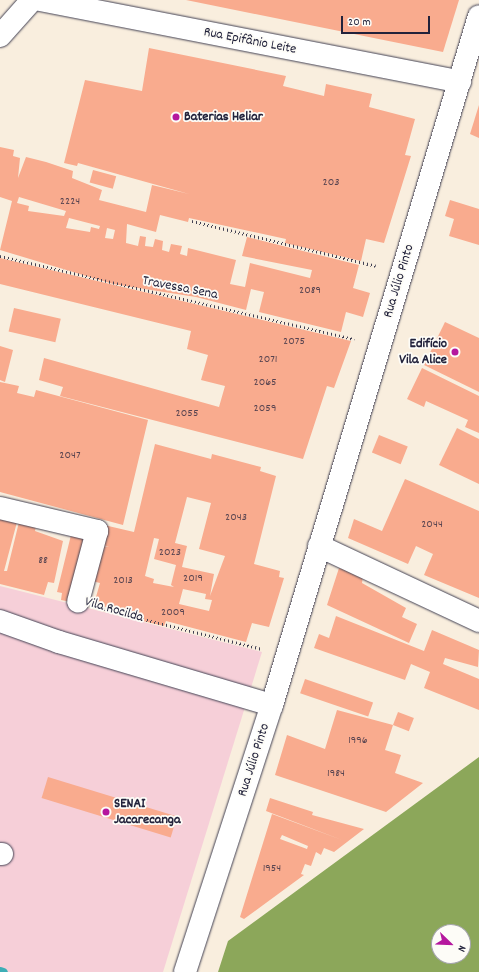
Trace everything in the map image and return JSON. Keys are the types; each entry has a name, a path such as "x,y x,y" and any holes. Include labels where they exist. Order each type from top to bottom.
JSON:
{"street":[{"path":"0,36 32,0"},
{"name":"Rua Epifânio Leite","path":"40,0 460,82"},
{"name":"Rua Júlio Pinto","path":"185,972 272,705 328,551 380,345 479,16"},
{"name":"Vila Rocilda","path":"0,508 97,531 78,602"},
{"path":"328,551 479,622"},
{"path":"0,621 272,705"}],"path":[{"path":"192,221 402,273"},
{"name":"Travessa Sena","path":"0,256 380,345"},
{"name":"Vila Rocilda","path":"78,602 268,651"}],"shaded area":[{"name":"SENAI Jacarecanga","path":"0,586 262,652 163,972 0,972"}],"green space":[{"path":"479,757 479,972 218,972 228,941"}],"building":[{"path":"186,0 459,0 443,52"},
{"path":"149,48 286,76 283,86 324,96 326,84 372,94 369,107 415,119 405,155 411,156 384,243 366,239 361,261 285,243 286,239 189,218 188,222 160,215 156,232 127,224 126,243 138,246 140,236 146,237 145,246 153,247 155,239 163,241 162,250 169,252 171,244 182,246 180,254 187,256 188,248 236,260 230,284 245,287 250,263 310,278 312,270 242,256 247,237 359,265 353,288 370,293 363,317 346,312 341,332 259,312 264,292 251,289 246,310 196,297 113,284 0,250 12,201 0,197 0,147 14,150 13,156 20,158 18,178 26,157 46,162 73,171 72,178 102,190 99,200 146,212 152,185 189,194 78,163 77,166 64,163 85,80 142,91","holes":["19,197 66,211 64,216 28,211 29,206 17,203","69,218 100,226 99,229 91,227 90,232 66,228","107,228 115,230 113,239 105,238"]},
{"path":"479,105 479,138 470,134"},
{"path":"93,170 116,176 113,189 90,183"},
{"path":"450,200 479,209 479,245 449,236 454,219 445,216"},
{"path":"0,258 351,341 334,388 327,386 303,459 60,396 63,387 39,380 44,358 219,407 225,386 201,380 208,355 187,349 191,331 0,284"},
{"path":"14,308 61,319 55,342 9,331"},
{"name":"Edifício Vila Alice","path":"445,322 479,338 479,392 424,365"},
{"path":"0,346 13,350 5,382 0,380"},
{"path":"422,368 479,396 479,433 465,427 468,420 426,401 424,407 407,399"},
{"path":"0,382 19,386 17,393 34,397 36,390 148,420 123,525 0,492"},
{"path":"457,428 479,439 479,484 439,465"},
{"path":"379,435 408,447 401,464 372,453"},
{"path":"155,444 211,459 212,454 261,467 260,471 276,476 254,564 280,571 279,577 284,578 269,627 252,623 246,642 166,621 164,626 143,621 144,616 94,604 100,583 88,580 102,546 109,547 100,544 104,525 134,532","holes":["187,497 211,503 199,549 225,556 210,596 214,574 182,567 187,546 175,543","154,538 159,539 154,559 176,565 171,585 174,587 153,583 154,579 145,576","183,589 206,594 205,599 212,600 209,611 179,604"]},
{"path":"405,479 479,511 479,598 424,575 433,554 416,546 408,564 348,538 354,519 382,531"},
{"path":"0,517 17,522 4,571 7,571 19,522 36,526 35,531 63,541 54,583 48,582 44,595 0,584"},
{"path":"71,535 87,539 71,602 61,600 62,593 57,592"},
{"path":"339,568 363,576 362,583 406,608 402,617 417,624 409,643 327,605"},
{"path":"336,616 424,651 432,630 479,650 478,667 445,658 443,664 479,679 479,710 424,688 430,672 411,664 405,680 314,648 319,634 329,638"},
{"path":"305,679 373,702 368,717 300,693"},
{"path":"337,710 393,725 385,750 401,755 395,773 423,783 386,812 275,775 287,735 325,749"},
{"path":"398,712 414,718 409,731 393,725"},
{"path":"48,777 177,816 171,838 42,798"},
{"path":"270,798 313,812 312,815 364,829 334,852 324,848 321,855 316,852 311,866 305,864 301,874 304,875 244,919 240,917 272,814 342,840 266,811","holes":["282,835 308,846 307,849 280,839"]}],"place":[{"name":"Baterias Heliar","path":"176,117"},
{"name":"Edifício Vila Alice","path":"455,352"},
{"name":"SENAI Jacarecanga","path":"106,812"}]}
